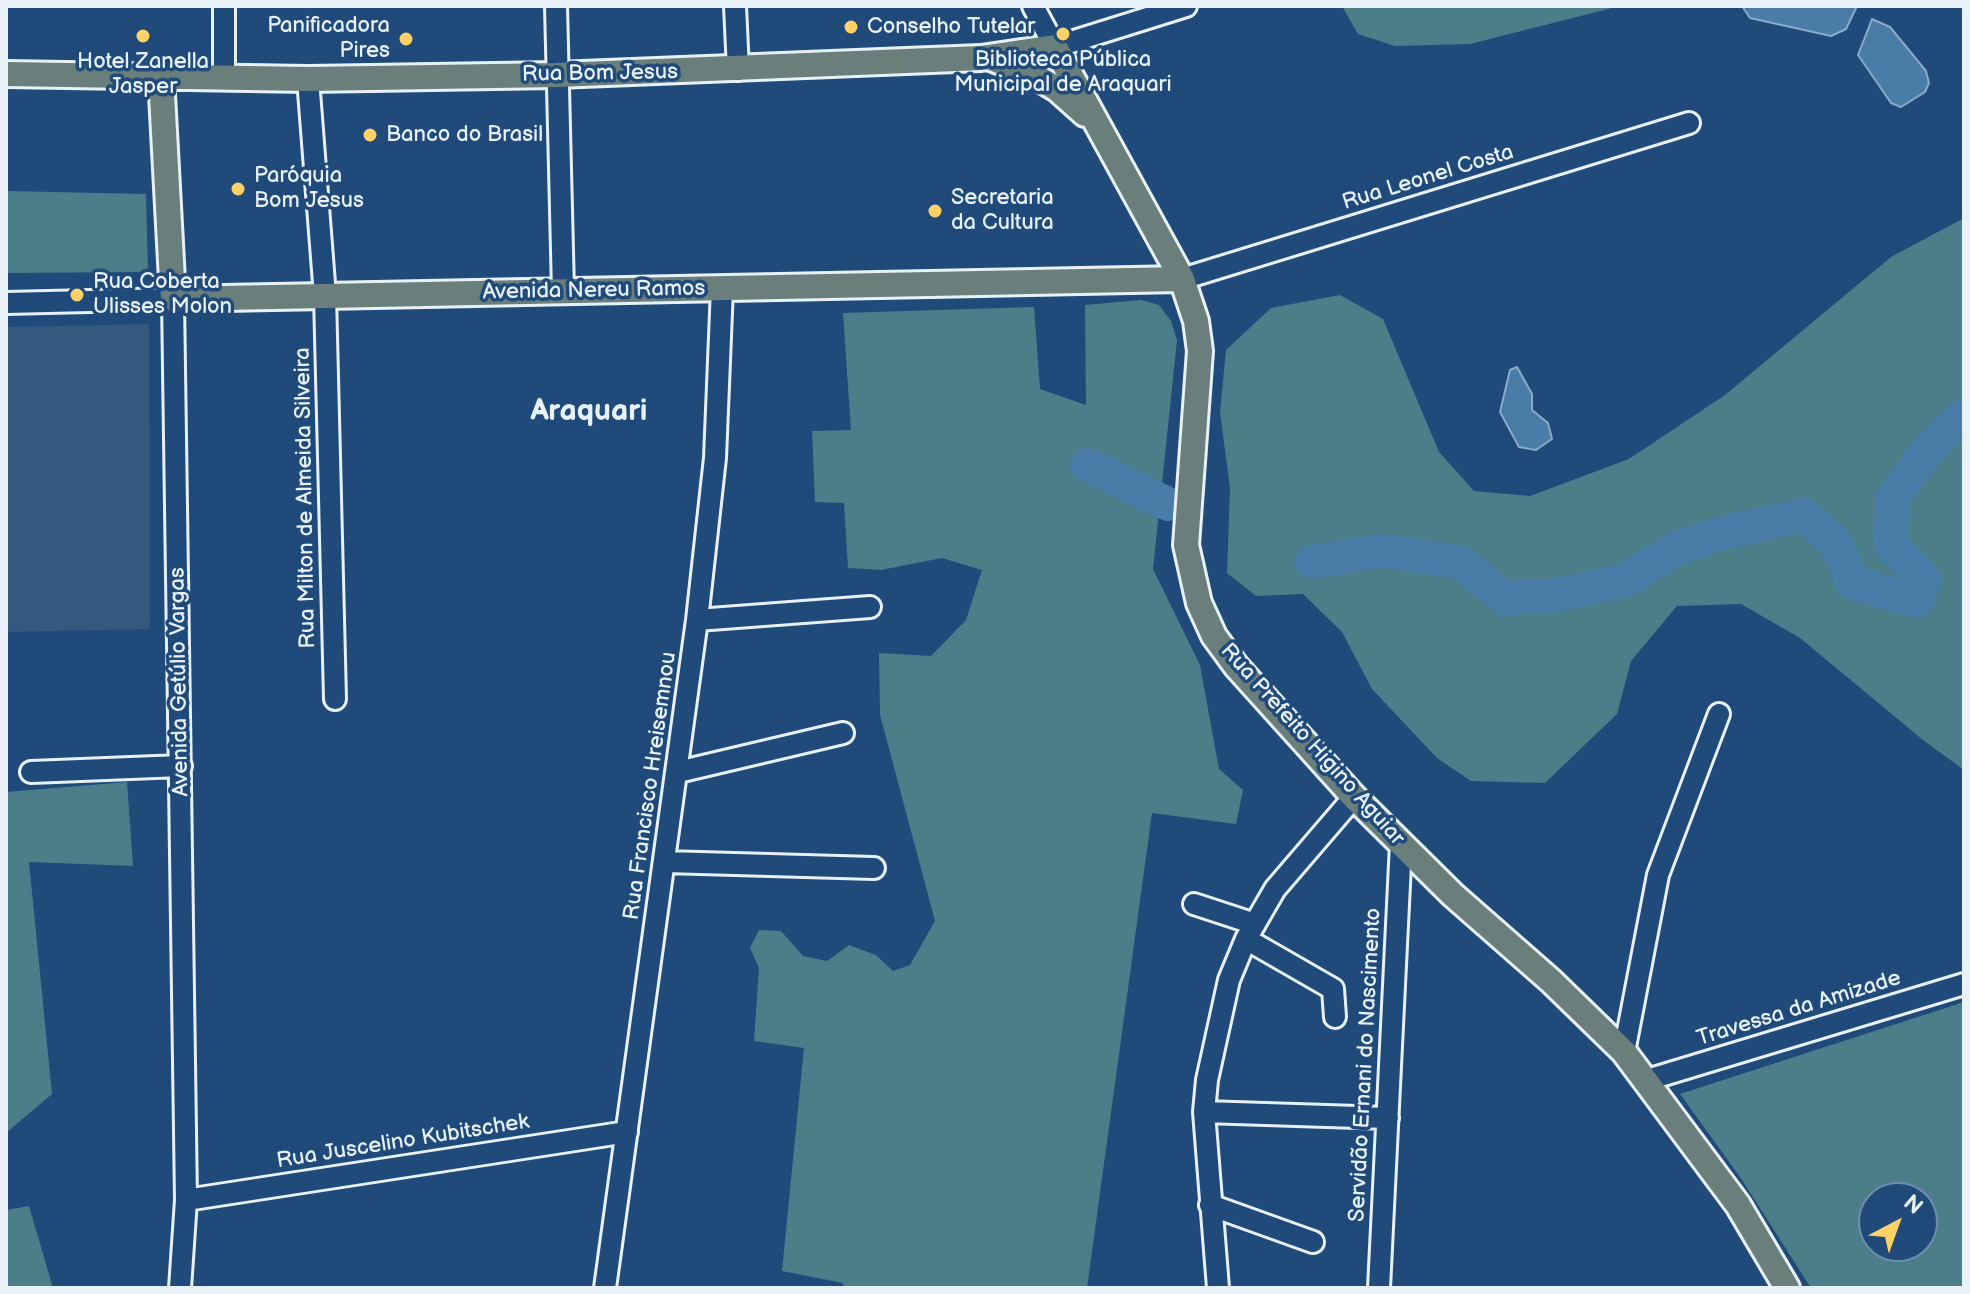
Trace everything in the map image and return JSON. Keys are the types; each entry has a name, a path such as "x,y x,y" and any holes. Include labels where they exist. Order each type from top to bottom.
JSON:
{"main road":[{"name":"Rua Bom Jesus","path":"6,74 308,79 557,75 988,58 1055,47"},
{"name":"Rua Prefeito Higino Aguiar","path":"1055,47 1182,279 1196,321 1200,351 1186,512 1190,572 1199,603 1214,636 1236,666 1354,797 1624,1052 1738,1205 1787,1288"},
{"path":"988,58 1033,75 1057,89 1077,105 1108,144"},
{"name":"Avenida Getúlio Vargas","path":"161,76 173,299"},
{"name":"Avenida Nereu Ramos","path":"173,299 1182,279"}],"street":[{"path":"224,6 224,78"},
{"path":"556,6 563,291"},
{"path":"735,6 738,70"},
{"name":"Rua Prefeito Higino Aguiar","path":"1033,6 1055,47"},
{"name":"Rua Bom Jesus","path":"1055,47 1186,6"},
{"name":"Rua Milton de Almeida Silveira","path":"308,79 325,296 335,699"},
{"name":"Rua Leonel Costa","path":"1182,279 1689,123"},
{"name":"Rua Francisco Hreisemnou","path":"605,1288 697,620 715,458 722,288"},
{"name":"Avenida Nereu Ramos","path":"6,303 173,299"},
{"name":"Avenida Getúlio Vargas","path":"173,299 186,1200 180,1288"},
{"path":"697,620 870,607"},
{"path":"1624,1052 1658,875 1719,714"},
{"path":"678,772 843,733"},
{"path":"31,772 181,766"},
{"path":"1218,1288 1204,1112 1216,1032 1229,980 1250,932 1275,889 1354,797"},
{"name":"Servidão Ernani do Nascimento","path":"1379,1288 1401,844"},
{"path":"665,862 874,868"},
{"path":"1194,904 1250,932 1333,989 1335,1017"},
{"name":"Travessa da Amizade","path":"1647,1080 1964,984"},
{"path":"1204,1112 1388,1118"},
{"name":"Rua Juscelino Kubitschek","path":"186,1200 627,1132"},
{"path":"1210,1205 1313,1242"}],"shaded area":[{"path":"1742,6 1857,6 1846,29 1831,36 1750,18"},
{"path":"1872,19 1890,27 1926,71 1929,83 1925,92 1901,107 1891,103 1858,55"},
{"path":"149,324 150,629 6,632 6,327"},
{"path":"1517,367 1532,394 1532,410 1548,423 1552,439 1536,450 1519,447 1500,412 1510,370"}],"green space":[{"path":"1342,6 1620,6 1470,44 1395,46 1358,34"},
{"path":"6,191 146,194 148,272 6,273"},
{"path":"1964,218 1964,770 1800,638 1741,604 1677,606 1631,661 1617,714 1545,783 1471,781 1437,758 1372,689 1342,632 1303,594 1256,596 1227,573 1230,488 1220,412 1226,350 1271,308 1340,295 1383,319 1439,452 1474,491 1530,496 1629,459 1725,395 1891,257"},
{"path":"1141,300 1159,305 1171,321 1177,340 1153,569 1200,665 1219,769 1243,790 1236,824 1152,813 1087,1288 844,1288 843,1283 782,1271 804,1048 754,1041 759,968 750,948 759,930 781,931 803,956 827,961 849,945 876,955 893,971 910,965 935,921 880,715 879,653 931,656 966,620 982,570 942,558 881,570 848,568 844,503 815,502 812,431 851,430 843,313 1034,307 1040,389 1086,405 1085,305"},
{"path":"127,782 133,866 29,862 52,1094 6,1133 6,792"},
{"path":"1964,1002 1964,1288 1811,1288 1740,1177 1680,1094"},
{"path":"29,1206 53,1288 6,1288 6,1210"}],"waterway":[{"path":"1312,562 1381,551 1460,562 1505,598 1553,596 1626,580 1679,547 1722,533 1804,515 1836,543 1853,583 1917,601 1924,579 1890,544 1893,497 1930,447 1964,415"},
{"path":"1087,465 1168,504"}],"place":[{"name":"Conselho Tutelar","path":"851,27"},
{"name":"Biblioteca Pública Municipal de Araquari","path":"1063,34"},
{"name":"Hotel Zanella Jasper","path":"143,36"},
{"name":"Panificadora Pires","path":"406,39"},
{"name":"Banco do Brasil","path":"370,135"},
{"name":"Paróquia Bom Jesus","path":"238,189"},
{"name":"Secretaria da Cultura","path":"935,211"},
{"name":"Rua Coberta Ulisses Molon","path":"77,295"}],"district":[{"name":"Araquari","path":"589,412"}]}
